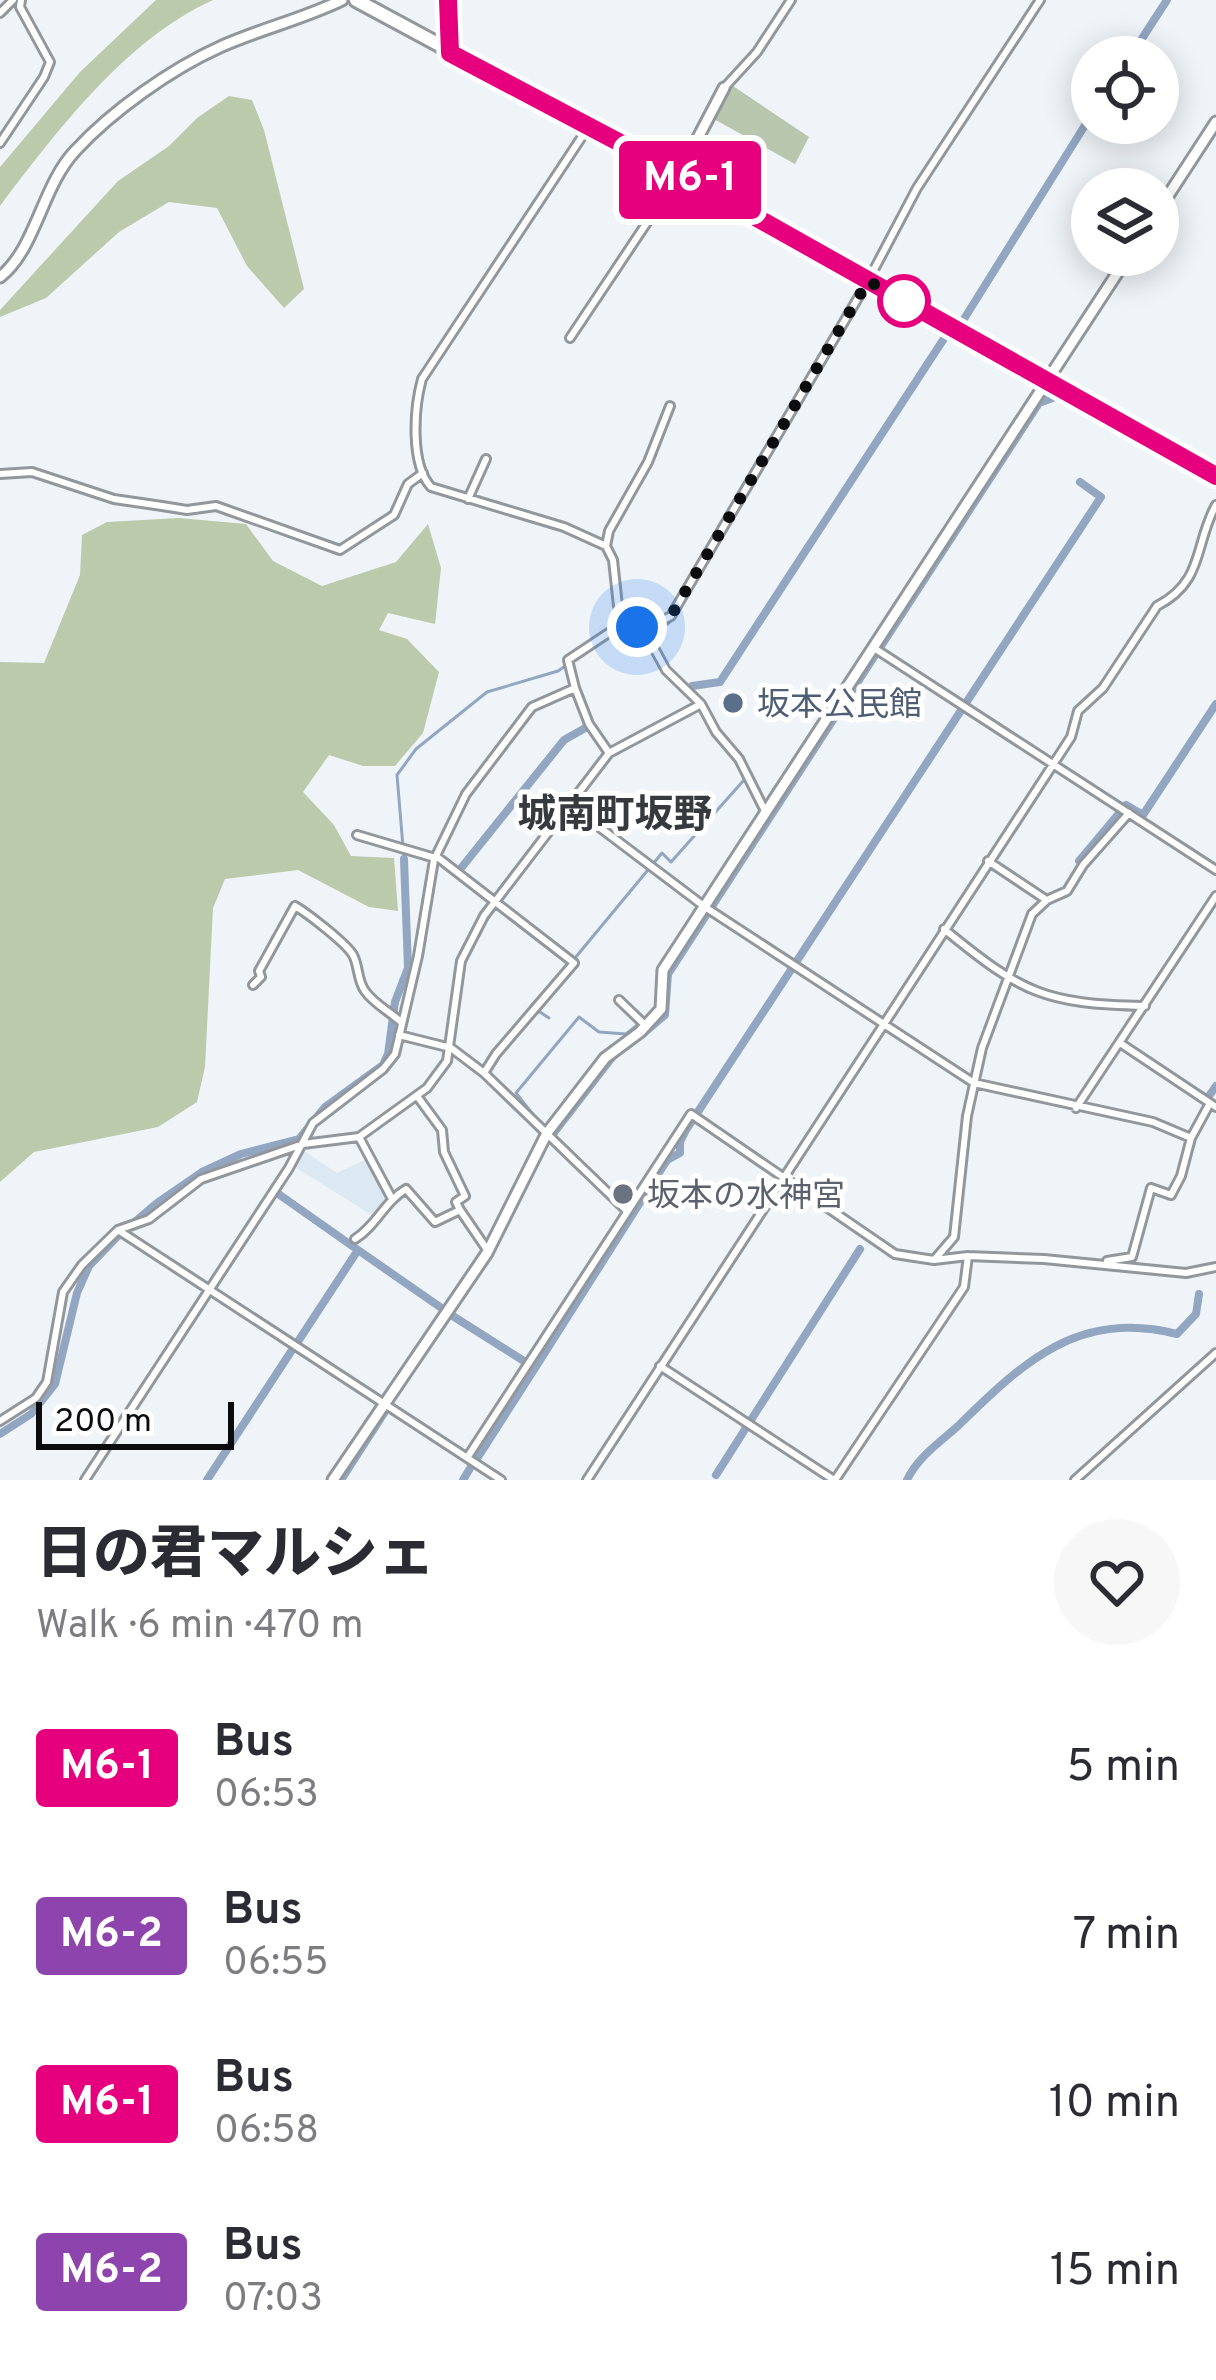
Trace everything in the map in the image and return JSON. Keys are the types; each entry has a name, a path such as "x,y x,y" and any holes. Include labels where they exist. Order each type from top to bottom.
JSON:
{"highway":[{"path":"356,0 1048,378 1216,476"}],"street":[{"path":"0,14 17,0 50,62 0,143"},
{"path":"0,277 17,260 54,178 90,137 161,80 200,57 342,0"},
{"path":"448,0 450,53"},
{"path":"570,338 679,174 724,88 757,52 791,0"},
{"path":"609,754 589,724 568,660 602,636 660,623 671,616 868,281 917,188 1040,0"},
{"path":"1179,179 1216,122"},
{"path":"589,126 422,379 417,418 423,473 431,487 564,526 606,546 626,627"},
{"path":"334,1480 488,1251 547,1133 605,1058 661,1010 663,970 1115,276"},
{"path":"606,546 615,516 638,481 670,406"},
{"path":"468,499 486,459"},
{"path":"0,474 32,472 114,499 187,510 216,506 340,550 394,515 408,484 423,473"},
{"path":"586,1480 1054,763 1075,729 1082,705 1103,688 1157,606 1195,571 1216,505"},
{"path":"642,626 666,670 701,704 748,773 766,812"},
{"path":"874,647 1216,870"},
{"path":"85,1480 313,1123 383,1069 395,1054 436,857 466,794 532,707 575,688"},
{"path":"0,1421 36,1398 47,1382 63,1292 82,1264 118,1230 148,1219 201,1179 303,1144 359,1137 417,1096 440,1073 451,1048 461,961 496,901 609,754 701,704"},
{"path":"570,806 705,907 974,1083 1154,1122 1191,1138"},
{"path":"934,1260 954,1237 982,1048 1032,914 1067,891 1083,865 1129,813"},
{"path":"357,836 436,857 574,963 484,1073"},
{"path":"988,861 1047,900"},
{"path":"1075,1108 1216,896"},
{"path":"254,985 296,906 343,943 353,956 366,994 401,1022"},
{"path":"944,929 1009,978 1062,1002 1145,1006"},
{"path":"619,1000 646,1026"},
{"path":"399,1035 451,1048 484,1073 627,1210"},
{"path":"1095,1263 1132,1257 1151,1188 1171,1195 1191,1138 1213,1105 1120,1043"},
{"path":"417,1096 442,1130 444,1152 465,1196 456,1202 488,1251"},
{"path":"467,1458 691,1114 895,1254 934,1260 968,1256 1095,1263 1186,1273 1216,1267"},
{"path":"359,1137 391,1197"},
{"path":"355,1239 374,1226 391,1197 406,1189 436,1222 460,1210"},
{"path":"118,1230 501,1480"},
{"path":"660,1366 834,1480 964,1287 968,1256"},
{"path":"1075,1480 1216,1353"}],"shaded area":[{"path":"304,1151 337,1173 367,1159 387,1198 375,1217 295,1167"}],"green space":[{"path":"156,0 213,0 181,17 122,63 69,118 0,206 0,167 80,72"},
{"path":"730,84 809,137 795,164 712,118"},
{"path":"229,96 252,100 264,130 304,289 284,308 247,266 217,208 169,202 119,232 46,298 0,317 0,310 118,181"},
{"path":"179,518 246,524 273,561 322,586 396,562 428,524 441,568 435,624 388,613 379,630 407,639 439,672 423,733 395,766 363,766 329,755 303,792 334,825 351,856 394,858 398,911 369,907 298,870 225,879 213,908 205,1067 197,1102 158,1127 34,1152 0,1182 0,662 44,663 80,575 82,535 107,522"}],"waterway":[{"path":"1144,36 1167,0"},
{"path":"964,319 1073,144"},
{"path":"761,469 863,296"},
{"path":"692,686 720,682 945,337"},
{"path":"644,1033 665,1015 668,974 1039,403 1055,397"},
{"path":"535,1368 667,1160 680,1153 686,1130 1101,497 1080,482"},
{"path":"618,630 656,631 674,617"},
{"path":"404,859 397,775 416,749 487,692 558,671 590,649"},
{"path":"1079,861 1126,805 1143,815 1216,704"},
{"path":"462,867 564,740 587,727"},
{"path":"575,958 662,853 671,862 744,780"},
{"path":"0,1434 31,1414 55,1384 77,1293 89,1266 117,1237 202,1172 241,1154 299,1139 325,1107 383,1065 395,1002 408,968 404,859"},
{"path":"549,1018 531,1006 568,965"},
{"path":"658,971 658,987"},
{"path":"535,1117 516,1093 579,1017 599,1032 626,1034 658,1002"},
{"path":"549,1139 617,1051"},
{"path":"1209,1096 1216,1086"},
{"path":"277,1193 358,1250"},
{"path":"716,1475 860,1249"},
{"path":"297,1343 358,1250 440,1307"},
{"path":"907,1480 930,1451 1030,1362 1082,1335 1111,1329 1177,1334 1196,1314 1199,1294"},
{"path":"448,1313 535,1368 476,1460"},
{"path":"207,1480 294,1347"},
{"path":"341,1480 384,1413"},
{"path":"463,1480 472,1465"}],"bus line":[{"name":"M6-1","path":"448,0 450,53 679,174 1216,476"}],"place":[{"name":"坂本公民館","path":"733,703"},
{"name":"坂本の水神宮","path":"623,1194"}],"district":[{"name":"城南町坂野","path":"615,813"}],"route":[{"path":"637,627 652,626 671,616 868,281 904,301"}]}
